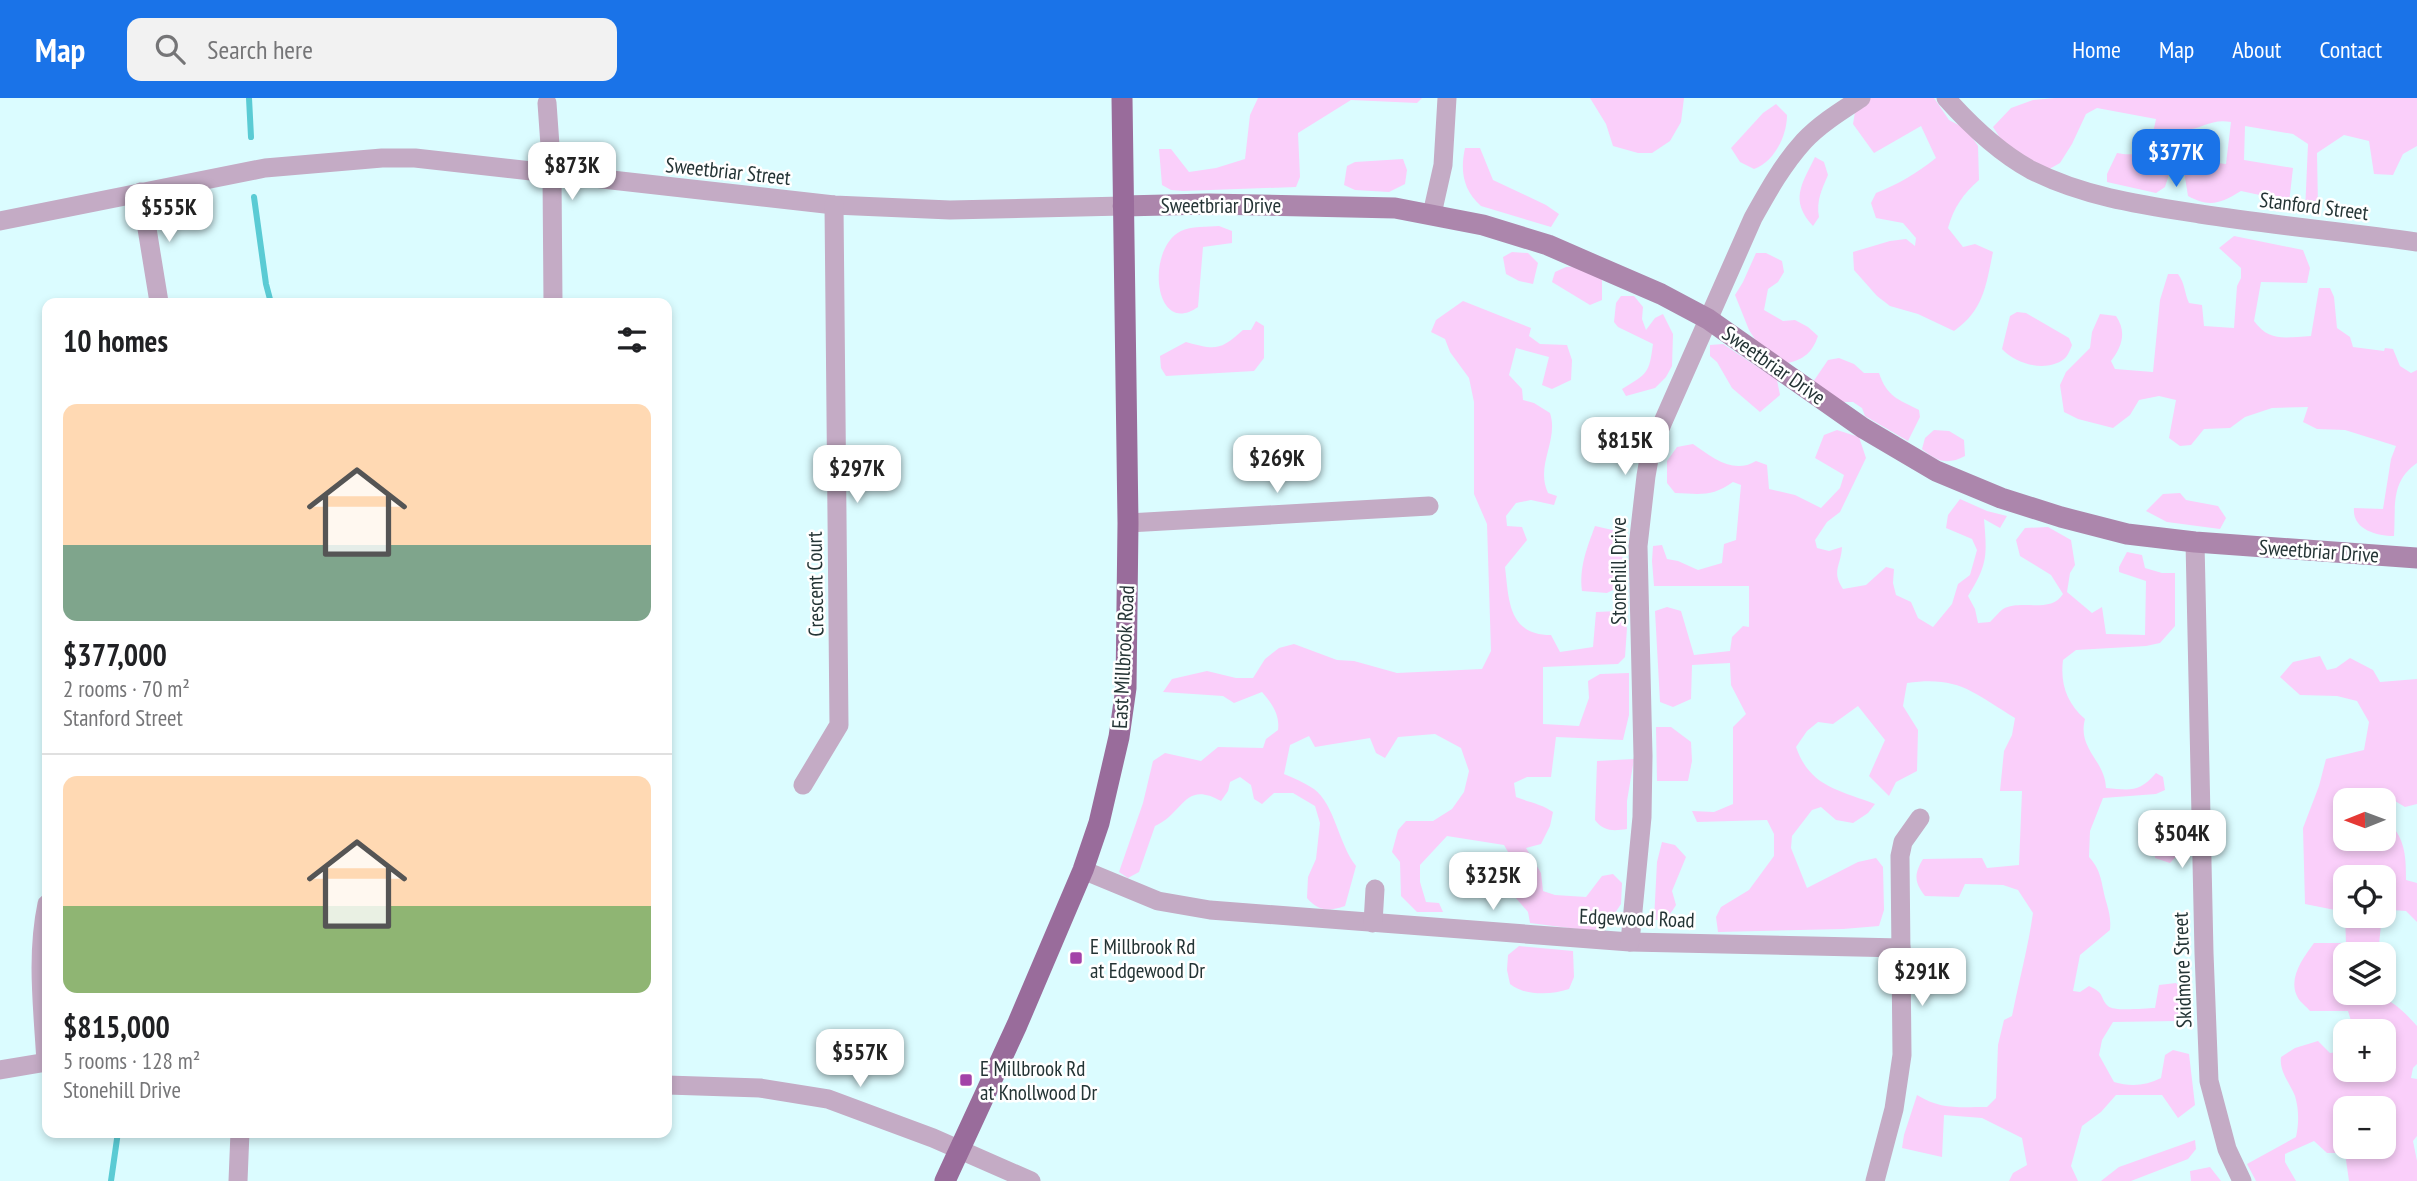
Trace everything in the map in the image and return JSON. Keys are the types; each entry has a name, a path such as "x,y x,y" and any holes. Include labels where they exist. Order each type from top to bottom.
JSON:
{"main road":[{"name":"East Millbrook Road","path":"945,1181 1017,1025 1083,870 1109,784 1124,707 1128,523 1122,98"}],"street":[{"path":"1432,214 1443,165 1447,98"},
{"name":"Stonehill Drive","path":"1630,942 1642,817 1638,546 1650,453 1753,218 1785,165 1807,139 1861,98"},
{"name":"Stanford Street","path":"1946,98 1996,147 2029,169 2066,186 2141,204 2267,224 2417,242"},
{"path":"547,103 552,174 553,298"},
{"name":"Sweetbriar Street","path":"0,221 265,168 382,158 415,158 834,205 950,210 1123,206"},
{"path":"141,192 158,298"},
{"name":"Sweetbriar Drive","path":"1123,206 1208,204 1395,208 1483,225 1553,247 1661,294 1708,319 1863,428 1936,471 2001,498 2127,534 2195,542 2417,558"},
{"name":"Crescent Court","path":"803,785 839,725 834,205"},
{"path":"1128,523 1429,506"},
{"name":"Skidmore Street","path":"2195,542 2203,953 2209,1081 2227,1149 2242,1181"},
{"path":"1875,1181 1902,1055 1900,856 1903,842 1920,818"},
{"name":"Edgewood Road","path":"1083,870 1158,901 1184,906 1630,942 1901,948"},
{"path":"1373,923 1375,889"},
{"path":"42,943 42,1004"},
{"path":"0,1070 42,1063"},
{"path":"672,1085 760,1088 828,1099 959,1149 1031,1181"},
{"path":"238,1181 240,1138"}],"shaded area":[{"path":"1258,98 1422,98 1417,103 1351,100 1298,133 1300,177 1296,187 1183,191 1171,190 1162,185 1159,149 1171,149 1189,172 1216,168 1245,159 1250,115"},
{"path":"1590,98 1684,98 1681,122 1670,141 1652,153 1638,153 1613,146 1606,124"},
{"path":"1870,98 1934,98 1949,120 1966,129 1978,146 1979,180 1960,201 1948,228 1963,247 1975,244 1993,252 1978,305 1954,331 1918,314 1890,306 1877,296 1854,270 1853,252 1906,239 1915,246 1916,238 1903,223 1876,218 1871,203 1876,193 1908,178 1936,158 1921,126 1874,153 1853,124 1856,106"},
{"path":"2417,98 2417,146 2403,154 2393,175 2374,174 2369,141 2344,135 2317,153 2318,207 2305,212 2308,144 2293,134 2245,126 2244,160 2293,168 2288,212 2274,211 2269,197 2241,191 2227,199 2209,203 2188,196 2184,171 2190,160 2226,164 2231,122 2218,121 2183,130 2165,187 2156,193 2107,182 2107,174 2117,153 2134,154 2145,148 2152,136 2156,119 2097,108 2086,114 2060,163 2044,172 2002,141 1993,127 2011,108 2033,100"},
{"path":"1776,104 1787,115 1785,131 1768,161 1754,169 1740,162 1731,148 1763,113"},
{"path":"1465,148 1480,148 1493,180 1559,214 1551,227 1481,206 1464,180"},
{"path":"1815,157 1824,162 1828,175 1819,200 1819,217 1813,226 1801,208 1800,192"},
{"path":"1403,159 1407,170 1405,184 1389,192 1355,190 1344,185 1347,166 1355,162"},
{"path":"1219,226 1232,231 1232,243 1203,247 1198,307 1183,313 1172,311 1164,301 1160,287 1162,255 1170,241 1181,231 1194,227"},
{"path":"2234,236 2303,250 2310,268 2307,283 2261,282 2254,321 2266,333 2279,337 2311,336 2319,288 2330,288 2334,297 2337,328 2350,337 2353,347 2384,351 2385,348 2393,349 2400,366 2411,373 2417,370 2417,463 2408,470 2398,487 2394,536 2366,530 2357,521 2354,508 2383,509 2391,459 2396,446 2345,430 2317,429 2303,422 2308,407 2272,408 2245,417 2230,428 2204,429 2191,445 2180,446 2169,438 2176,400 2159,396 2139,400 2130,415 2113,428 2078,419 2064,412 2060,385 2066,372 2090,348 2092,332 2100,314 2116,316 2121,328 2120,345 2111,361 2115,369 2153,372 2160,300 2168,274 2178,274 2189,303 2202,305 2204,326 2234,328 2241,268 2219,248"},
{"path":"1512,252 1528,253 1538,263 1533,284 1506,274 1503,257"},
{"path":"1756,253 1766,253 1782,261 1784,272 1778,282 1768,289 1764,310 1783,321 1795,320 1818,336 1810,351 1788,363 1760,347 1749,330 1735,295"},
{"path":"1585,266 1602,280 1602,300 1590,305 1552,282 1555,272 1566,267"},
{"path":"1621,296 1634,296 1643,307 1642,319 1646,330 1655,318 1663,314 1673,334 1672,366 1666,377 1655,388 1626,396 1622,389 1646,372 1653,344 1618,327 1614,322 1616,303"},
{"path":"1463,301 1531,328 1529,336 1540,344 1567,345 1572,360 1571,380 1552,389 1542,385 1549,357 1516,348 1509,375 1522,389 1523,400 1550,413 1552,433 1544,473 1548,493 1557,496 1554,505 1531,500 1516,503 1506,516 1507,526 1522,527 1527,540 1505,567 1508,592 1513,613 1519,622 1526,629 1551,635 1560,652 1593,647 1596,612 1619,611 1627,628 1625,657 1618,664 1543,667 1543,724 1579,726 1589,698 1588,681 1600,674 1629,673 1629,715 1623,740 1556,737 1551,777 1527,777 1514,783 1516,797 1553,812 1550,826 1541,844 1526,848 1541,873 1543,891 1555,895 1586,897 1602,876 1613,874 1622,883 1621,904 1609,922 1593,931 1530,923 1528,912 1509,890 1511,857 1504,845 1447,836 1420,865 1420,882 1426,902 1439,903 1443,912 1417,912 1401,896 1400,862 1392,852 1398,830 1406,821 1433,821 1452,809 1464,792 1469,771 1461,748 1435,734 1398,737 1385,758 1376,753 1370,738 1315,747 1309,736 1290,745 1284,774 1311,787 1321,796 1356,866 1345,906 1324,909 1307,898 1308,877 1316,859 1320,823 1315,806 1293,793 1274,793 1262,804 1254,799 1251,785 1240,777 1230,782 1221,801 1199,794 1192,796 1155,826 1139,872 1128,878 1119,872 1143,803 1153,761 1165,753 1201,761 1218,747 1263,748 1266,739 1278,730 1276,714 1262,692 1234,703 1223,696 1163,692 1172,679 1207,671 1236,678 1253,678 1265,659 1279,648 1294,644 1337,660 1354,661 1397,673 1482,669 1491,651 1487,524 1474,494 1474,402 1469,378 1450,352 1445,339 1431,332 1436,320"},
{"path":"2017,312 2026,313 2069,338 2072,345 2065,358 2049,365 2032,365 2015,359 2002,349 2010,316"},
{"path":"1256,321 1264,326 1264,358 1254,371 1166,376 1161,368 1160,356 1186,342 1217,347 1243,330 1251,330"},
{"path":"1723,344 1777,380 1780,395 1760,412 1732,388 1717,362 1710,356 1710,345"},
{"path":"1839,358 1854,364 1864,373 1879,373 1890,392 1919,410 1920,417 1908,441 1865,416 1862,408 1853,402 1843,402 1811,385 1828,360"},
{"path":"1837,430 1859,437 1866,458 1840,512 1827,522 1815,540 1817,548 1829,551 1842,547 1837,573 1843,589 1866,585 1886,567 1894,569 1896,595 1911,602 1918,618 1933,627 1952,604 1958,584 1970,575 1977,550 1972,539 1946,528 1948,515 1960,499 1987,511 2007,516 2000,528 1984,519 1985,559 1968,596 1978,623 1990,622 2010,606 2043,605 2058,600 2063,594 2051,575 2020,556 2016,540 2025,528 2048,527 2071,540 2075,565 2070,573 2067,592 2092,613 2102,607 2106,634 2145,635 2146,581 2119,572 2127,552 2142,555 2145,568 2162,573 2175,573 2175,626 2160,643 2076,650 2063,660 2066,692 2085,719 2085,738 2101,770 2106,788 2134,789 2156,773 2163,777 2165,790 2156,794 2103,798 2090,831 2089,857 2100,877 2110,915 2110,930 2080,955 2073,991 2080,992 2089,986 2098,991 2111,1008 2155,1008 2159,985 2176,983 2183,991 2183,1014 2176,1021 2113,1022 2102,1040 2099,1055 2114,1082 2132,1085 2150,1083 2161,1078 2165,1055 2173,1050 2189,1054 2195,1105 2178,1118 2162,1095 2116,1095 2101,1112 2082,1126 2071,1166 2078,1181 2009,1181 2013,1173 2027,1165 2022,1138 1982,1118 1944,1115 1942,1157 1902,1148 1917,1095 1934,1103 1959,1107 1987,1107 1996,1098 1998,1045 2004,1020 2012,1016 2033,913 2018,890 2003,885 1965,884 1959,897 1925,896 1916,878 1923,859 1982,858 1987,868 2019,865 2022,791 2000,791 2004,751 2012,735 2015,718 1976,694 1953,684 1925,681 1907,683 1903,706 1918,730 1917,771 1896,782 1889,796 1869,776 1885,740 1858,706 1833,724 1818,722 1807,731 1796,747 1809,771 1827,785 1875,804 1868,813 1853,823 1836,820 1821,807 1812,810 1792,836 1791,848 1807,888 1858,862 1876,858 1883,867 1884,910 1879,926 1718,932 1716,917 1721,907 1749,890 1774,856 1774,834 1767,820 1697,822 1692,811 1714,812 1733,804 1733,727 1746,714 1731,685 1730,663 1692,665 1691,699 1673,707 1660,702 1655,611 1667,607 1681,611 1694,655 1730,651 1732,637 1743,626 1749,627 1749,586 1654,586 1652,561 1653,546 1662,545 1667,559 1698,570 1722,563 1724,544 1736,540 1741,485 1733,482 1706,494 1675,493 1667,483 1667,461 1677,447 1693,444 1723,463 1739,466 1756,461 1767,465 1769,489 1795,495 1821,508 1840,488 1844,475 1815,458 1824,435"},
{"path":"1934,430 1949,431 1964,440 1965,456 1953,461 1943,461 1922,449 1925,438"},
{"path":"2180,493 2186,500 2218,506 2226,518 2220,529 2167,522 2146,511 2163,494"},
{"path":"1595,526 1621,532 1623,552 1619,587 1607,593 1582,591 1583,566"},
{"path":"2320,656 2327,670 2336,668 2350,658 2373,670 2380,682 2417,679 2417,804 2405,807 2396,802 2396,788 2333,788 2333,851 2396,851 2396,831 2403,846 2406,880 2417,883 2417,922 2406,911 2396,910 2396,865 2333,865 2333,910 2305,904 2303,828 2326,759 2364,750 2369,722 2357,701 2337,696 2300,695 2280,677 2293,662"},
{"path":"1656,727 1671,727 1691,742 1692,761 1688,781 1657,781"},
{"path":"1634,759 1627,801 1627,829 1606,829 1595,820 1597,761"},
{"path":"2162,812 2175,812 2185,824 2180,850 2170,863 2155,858"},
{"path":"1662,842 1675,845 1686,857 1672,891 1676,905 1667,917 1654,920 1657,862"},
{"path":"2345,928 2381,928 2379,942 2346,942"},
{"path":"2314,943 2333,943 2333,1005 2396,1005 2417,1026 2417,1064 2413,1068 2411,1078 2417,1079 2417,1136 2413,1141 2417,1181 2349,1181 2346,1159 2396,1159 2396,1096 2333,1096 2333,1153 2327,1153 2314,1141 2285,1154 2285,1162 2296,1181 2256,1181 2247,1164 2296,1137 2296,1101 2281,1062 2281,1057 2295,1048 2318,1041 2330,1053 2333,1053 2333,1082 2396,1082 2396,1019 2350,1019 2348,1011 2310,1011 2299,1000 2295,991 2295,976"},
{"path":"1519,946 1573,951 1574,977 1569,989 1538,993 1523,991 1510,984 1508,955"},
{"path":"2195,1140 2196,1149 2188,1159 2131,1181 2101,1181 2119,1167"},
{"path":"2210,1167 2221,1181 2191,1181 2190,1171"}],"waterway":[{"path":"249,98 251,137"},
{"path":"254,197 270,298"},
{"path":"111,1181 117,1138"}],"place":[{"name":"E Millbrook Rd at Edgewood Dr","path":"1076,958"},
{"name":"E Millbrook Rd at Knollwood Dr","path":"966,1080"}]}
